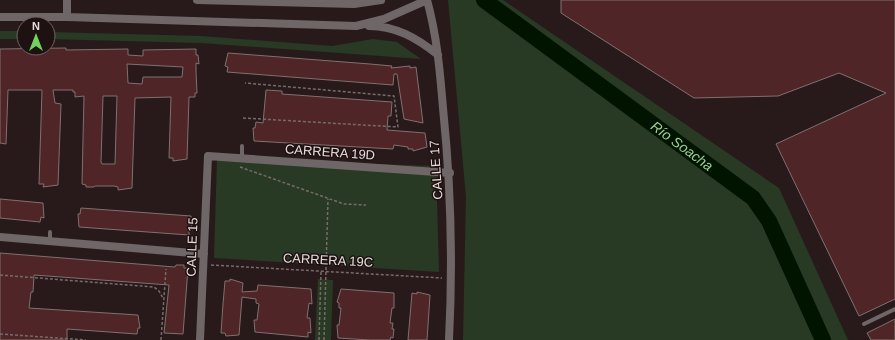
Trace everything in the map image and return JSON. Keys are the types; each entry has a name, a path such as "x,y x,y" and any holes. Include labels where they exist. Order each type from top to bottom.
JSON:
{"street":[{"path":"67,0 67,17"},
{"path":"198,0 354,4 381,0"},
{"path":"356,26 384,19 427,0"},
{"name":"CALLE 17","path":"427,0 434,28 438,55 450,172 452,279 449,340"},
{"path":"0,17 67,17 378,26 400,31 421,41 438,55"},
{"name":"CARRERA 19D","path":"208,156 450,172"},
{"name":"CALLE 15","path":"200,340 204,254 202,212 208,156"},
{"path":"0,237 204,254"}],"lane":[{"path":"242,146 242,158"},
{"path":"50,232 50,241"},
{"path":"864,324 895,309"}],"path":[{"path":"244,118 398,127 394,96 245,83"},
{"path":"239,167 344,204 366,205"},
{"path":"324,340 328,199"},
{"name":"CARRERA 19C","path":"203,265 452,279"},
{"path":"161,340 166,269"},
{"path":"319,340 321,272"},
{"path":"0,275 154,287 159,291 164,300"},
{"path":"0,334 86,340"}],"green space":[{"path":"448,0 503,0 779,188 848,340 463,340 466,197"},
{"path":"0,31 16,31 16,39 0,39"},
{"path":"56,32 201,36 332,46 373,39 397,42 421,59 201,43 56,39"},
{"path":"217,159 436,166 439,272 214,258"},
{"path":"318,279 333,280 331,340 315,340"}],"building":[{"path":"561,0 895,0 895,299 859,316 776,144 886,93 839,73 778,96 694,98 561,13"},
{"path":"56,48 66,48 66,50 128,49 128,55 143,56 143,50 196,49 199,64 196,63 197,93 195,93 195,97 189,97 187,159 173,161 173,158 169,158 171,97 135,98 132,188 118,190 118,187 114,186 86,187 86,185 82,184 84,96 75,97 75,92 73,92 73,90 53,90 55,103 61,104 58,185 43,187 44,184 39,184 42,90 8,90 6,144 0,143 0,49 16,49 16,56 56,56","holes":["127,64 183,67 182,77 143,77 142,84 128,83","103,96 117,96 115,164 102,164"]},
{"path":"228,53 392,66 391,68 410,66 410,68 416,67 423,123 404,119 397,74 394,74 393,85 227,72 228,67 225,66"},
{"path":"266,90 282,91 282,94 392,102 391,116 388,116 387,130 425,133 427,147 413,151 413,149 408,149 408,147 394,145 393,149 254,141 253,128 255,128 256,122 263,123"},
{"path":"0,199 43,203 44,218 41,217 40,222 0,218"},
{"path":"81,208 191,216 192,231 189,230 189,235 79,227 78,214 80,214"},
{"path":"0,253 175,267 176,265 184,265 184,268 188,268 183,334 164,333 169,285 34,275 33,292 31,292 29,308 138,315 140,328 138,328 137,334 67,329 67,340 0,340"},
{"path":"230,279 243,283 242,292 257,291 258,285 311,289 312,304 309,303 307,318 310,318 311,333 308,332 308,337 255,332 254,320 257,320 259,304 256,303 256,299 242,297 239,335 226,336 225,333 221,333 225,281 230,281"},
{"path":"341,289 394,293 394,308 392,308 390,323 393,323 393,338 391,337 390,340 370,340 338,338 337,325 339,325 341,308 339,308 339,303 337,302"},
{"path":"417,292 430,295 427,340 408,340 412,293 417,294"},
{"path":"895,319 895,340 871,340 867,333"}],"waterway":[{"name":"Río Soacha","path":"484,0 753,198 769,221 823,340"}]}
